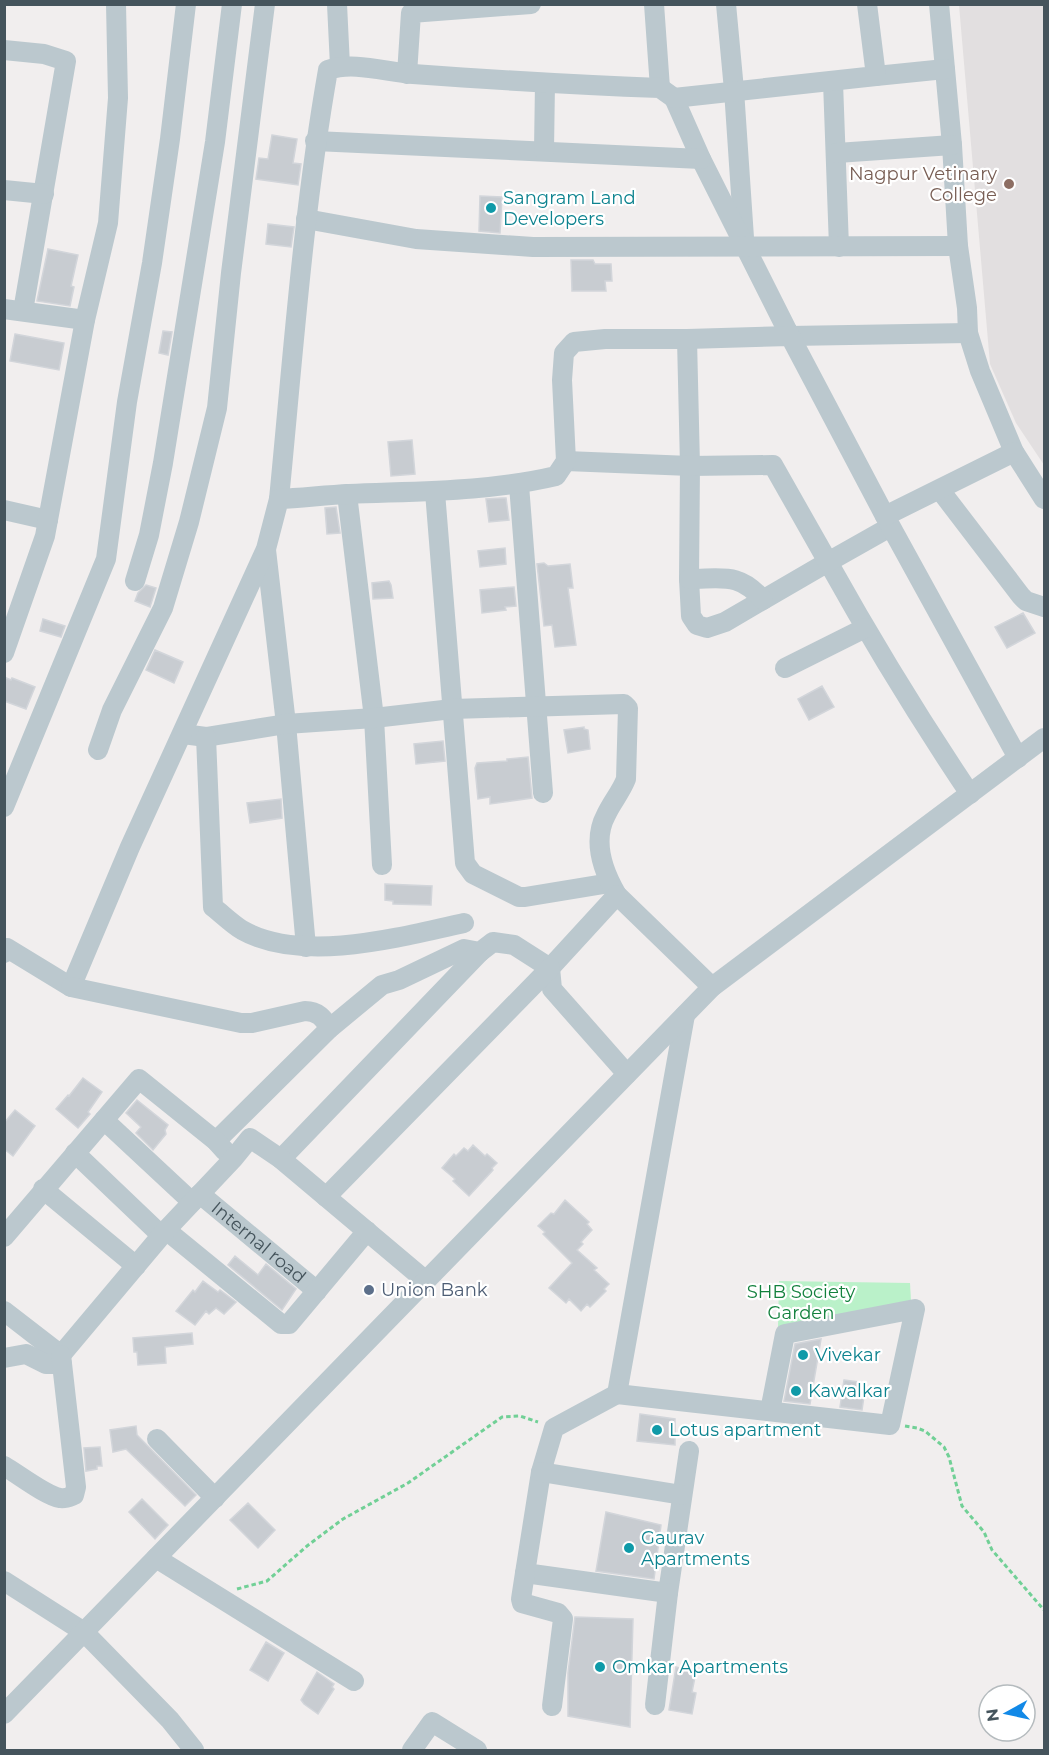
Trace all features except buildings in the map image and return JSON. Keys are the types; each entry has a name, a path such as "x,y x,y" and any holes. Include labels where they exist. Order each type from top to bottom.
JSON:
{"street":[{"path":"4,653 11,613 45,536 85,320 108,224 118,99 116,4"},
{"path":"4,807 106,559 127,402 152,263 170,139 186,4"},
{"path":"135,581 149,535 163,463 215,142 232,4"},
{"path":"98,750 112,710 163,608 189,522 217,408 231,273 265,4"},
{"path":"337,4 340,66"},
{"path":"407,74 411,13 433,8 531,4"},
{"path":"654,4 667,93 790,336 888,522 1018,758"},
{"path":"726,4 744,246"},
{"path":"867,4 876,76"},
{"path":"939,4 952,145 958,246 967,308 968,333 980,371 1014,452 1044,499"},
{"path":"4,50 44,54 66,61 44,195 14,310 85,320"},
{"path":"71,987 130,848 266,549 279,499 306,219 315,141 328,70 340,66 407,74 667,93 833,82 945,69"},
{"path":"833,82 839,247"},
{"path":"544,150 545,83"},
{"path":"315,141 701,159"},
{"path":"837,153 952,145"},
{"path":"4,190 44,195"},
{"path":"306,219 416,239 533,247 958,246"},
{"path":"279,499 347,494 435,492 519,485 556,476 566,461 563,412 564,352 574,342 605,339 968,333"},
{"path":"687,339 690,466 689,579 691,616 697,625 708,628 725,622 828,562 940,490 1014,452"},
{"path":"566,461 690,466 773,465 865,628 928,732 970,794"},
{"path":"519,485 543,793"},
{"path":"940,490 1026,602 1044,607"},
{"path":"435,492 465,863 473,874 519,897 613,889"},
{"path":"347,494 374,718 382,865"},
{"path":"4,510 48,520"},
{"path":"266,549 306,947"},
{"path":"689,579 740,579 763,600"},
{"path":"785,668 865,628"},
{"path":"183,734 206,737 285,724 374,718 452,709 624,704 627,708 626,778 601,825 599,845 613,889 712,987"},
{"path":"206,737 213,907 242,930 268,939 306,947 387,940 464,923"},
{"path":"4,1714 712,987 1044,738"},
{"path":"326,1197 550,968 613,889"},
{"path":"281,1159 480,952 493,942 514,945 550,968"},
{"path":"4,953 7,948 71,987 241,1023 252,1023 313,1011 320,1014 330,1028"},
{"path":"216,1141 330,1028 382,985 399,980 464,949 480,952"},
{"path":"550,968 552,989 627,1074"},
{"path":"617,1394 685,1015"},
{"path":"4,1237 139,1079 216,1141 233,1160"},
{"name":"Internal road","path":"104,1120 196,1198 317,1291"},
{"path":"4,1358 26,1354 46,1365 62,1359 164,1233 233,1160 250,1138 281,1159 426,1281"},
{"path":"75,1153 164,1233 281,1324 289,1324 367,1231"},
{"path":"44,1190 136,1266"},
{"path":"552,1706 563,1619 558,1613 522,1603 520,1599 541,1472 554,1428 617,1394 890,1425 915,1309 785,1334 770,1411"},
{"path":"4,1311 62,1359 76,1487 74,1494 67,1498 51,1495 5,1463"},
{"path":"157,1439 215,1498"},
{"path":"655,1704 668,1593 690,1451"},
{"path":"541,1472 682,1495"},
{"path":"156,1558 354,1681"},
{"path":"525,1573 668,1593"},
{"path":"4,1581 84,1632 170,1720 194,1750"},
{"path":"412,1750 432,1722 477,1750"}],"path":[{"path":"213,1593 267,1581 307,1546 343,1519 408,1483 502,1417 520,1416 554,1428"},
{"path":"890,1425 917,1428 944,1448 949,1457 962,1506 984,1532 992,1550 1044,1610"}],"shaded area":[{"name":"Nagpur Vetinary College","path":"959,5 1044,5 1044,465 1016,423 990,364"}],"green space":[{"name":"SHB Society Garden","path":"779,1281 910,1283 911,1301 778,1327"}],"place":[{"name":"Nagpur Vetinary College","path":"1009,184"},
{"name":"Sangram Land Developers","path":"491,208"},
{"name":"Union Bank","path":"369,1290"},
{"name":"Vivekar","path":"803,1355"},
{"name":"Kawalkar","path":"796,1391"},
{"name":"Lotus apartment","path":"657,1430"},
{"name":"Gaurav Apartments","path":"629,1548"},
{"name":"Omkar Apartments","path":"600,1667"}]}
